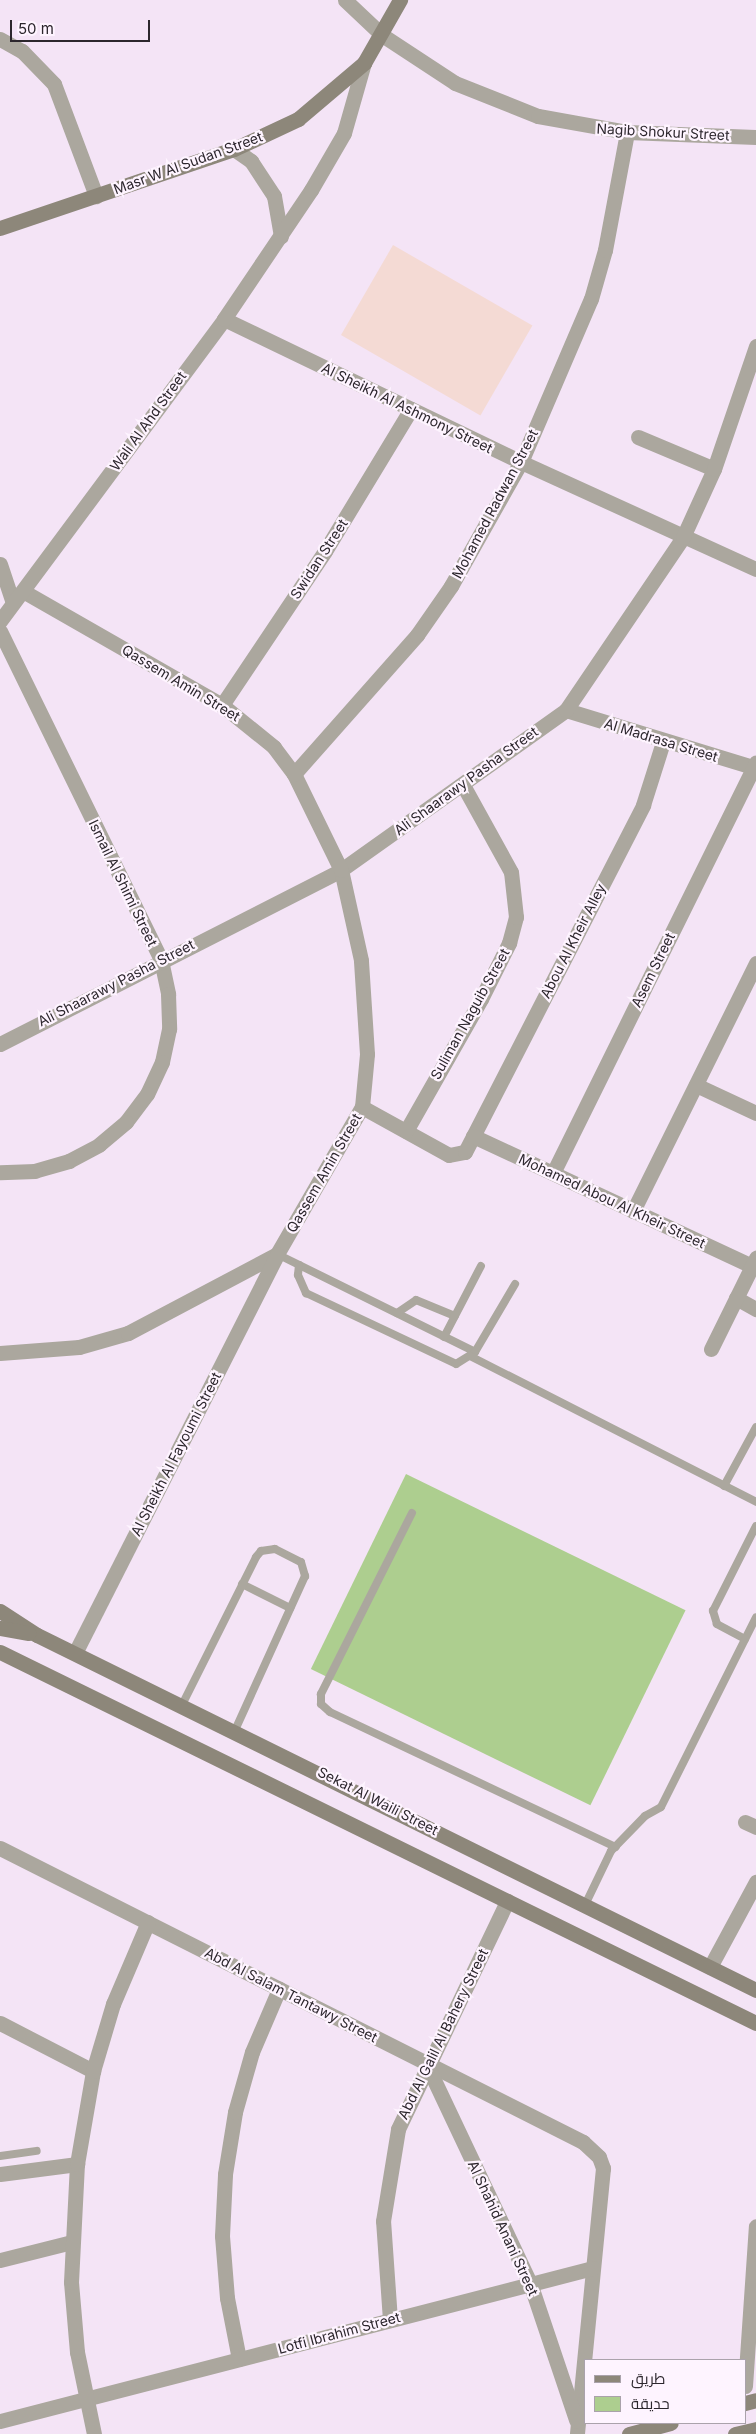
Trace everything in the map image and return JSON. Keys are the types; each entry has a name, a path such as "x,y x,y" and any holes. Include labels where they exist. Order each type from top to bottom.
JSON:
{"main road":[{"name":"Masr W Al Sudan Street","path":"0,228 234,149 298,119 326,100 364,63 382,35 400,0"},
{"name":"Sekat Al Waili Street","path":"0,1611 38,1635 182,1704 756,1990"},
{"path":"0,1628 38,1635"},
{"path":"0,1653 756,2023"},
{"path":"629,2434 667,2424"},
{"path":"735,2434 756,2428"}],"street":[{"name":"Nagib Shokur Street","path":"345,0 382,35 424,65 496,102 547,118 627,132 756,137"},
{"name":"Masr W Al Sudan Street","path":"0,39 22,51 54,84 96,196"},
{"name":"Wali Al Ahd Street","path":"0,622 7,601 23,591 224,319 281,236 344,133 364,63"},
{"name":"Mohamed Radwan Street","path":"294,774 417,634 451,586 521,462 591,299 605,250 627,132"},
{"path":"234,149 268,183 280,216 281,236"},
{"name":"Al Sheikh Al Ashmony Street","path":"224,319 521,462 756,569"},
{"name":"Ali Shaarawy Pasha Street","path":"0,1044 161,960 341,870 566,710 683,537 714,469 756,346"},
{"name":"Swidan Street","path":"222,705 325,551 411,410"},
{"path":"638,437 714,469"},
{"path":"0,564 7,601"},
{"name":"Qassem Amin Street","path":"23,591 222,705 274,747 294,774 341,870 353,910 366,1009 362,1107 277,1254"},
{"name":"Ismail Al Shimi Street","path":"0,631 161,960 168,994 168,1029 162,1062 142,1101 99,1145 69,1161 35,1170 0,1172"},
{"name":"Al Madrasa Street","path":"566,710 663,742 755,766"},
{"name":"Abou Al Kheir Alley","path":"406,1131 458,1157 473,1136 643,805 663,742"},
{"name":"Asem Street","path":"553,1173 755,766"},
{"name":"Suliman Naguib Street","path":"406,1131 481,999 509,943 516,917 511,872 463,785"},
{"path":"633,1211 756,964"},
{"path":"696,1085 756,1113"},
{"path":"362,1107 406,1131"},
{"name":"Mohamed Abou Al Kheir Street","path":"473,1136 633,1211 754,1262"},
{"path":"0,1353 79,1347 128,1333 277,1254"},
{"name":"Al Sheikh Al Fayoumi Street","path":"75,1653 277,1254"},
{"path":"711,1349 754,1262"},
{"path":"736,1298 756,1308"},
{"name":"Abd Al Salam Tantawy Street","path":"0,1848 583,2142"},
{"path":"710,1967 756,1882"},
{"name":"Abd Al Galil Al Bahery Street","path":"390,2320 383,2221 387,2174 398,2129 426,2063 507,1901"},
{"path":"94,2434 77,2352 72,2242 77,2164 93,2071 113,2004 148,1922"},
{"path":"238,2359 224,2271 225,2174 235,2112 252,2052 279,1989"},
{"path":"0,2023 93,2071"},
{"name":"Al Shahid Anani Street","path":"426,2063 530,2283 578,2430"},
{"name":"Al Shahid Anani Street","path":"583,2142 598,2157 603,2168 585,2359"},
{"path":"0,2174 77,2164"},
{"path":"746,2371 756,2226"},
{"path":"0,2260 72,2242"},
{"name":"Lotfi Ibrahim Street","path":"0,2421 593,2268"},
{"name":"Al Shahid Anani Street","path":"578,2430 584,2365"}],"lane":[{"path":"277,1254 444,1337 472,1354 756,1502"},
{"path":"299,1265 299,1280 306,1293 447,1362 456,1364 472,1354 515,1284"},
{"path":"444,1337 481,1266"},
{"path":"397,1313 416,1300 455,1316"},
{"path":"724,1486 756,1427"},
{"path":"412,1513 321,1694 321,1704 330,1712 616,1847"},
{"path":"745,1639 717,1624 713,1611 754,1537 756,1526"},
{"path":"182,1704 242,1584 261,1551 275,1549 294,1558 306,1569 305,1576 234,1730"},
{"path":"242,1584 290,1608"},
{"path":"585,1905 616,1847 645,1816 661,1807 756,1617"},
{"path":"0,2156 37,2151"},
{"path":"19,2154 21,2171"}],"shaded area":[{"path":"393,245 532,326 480,416 341,335"}],"green space":[{"path":"406,1474 686,1610 590,1805 311,1669"}]}
